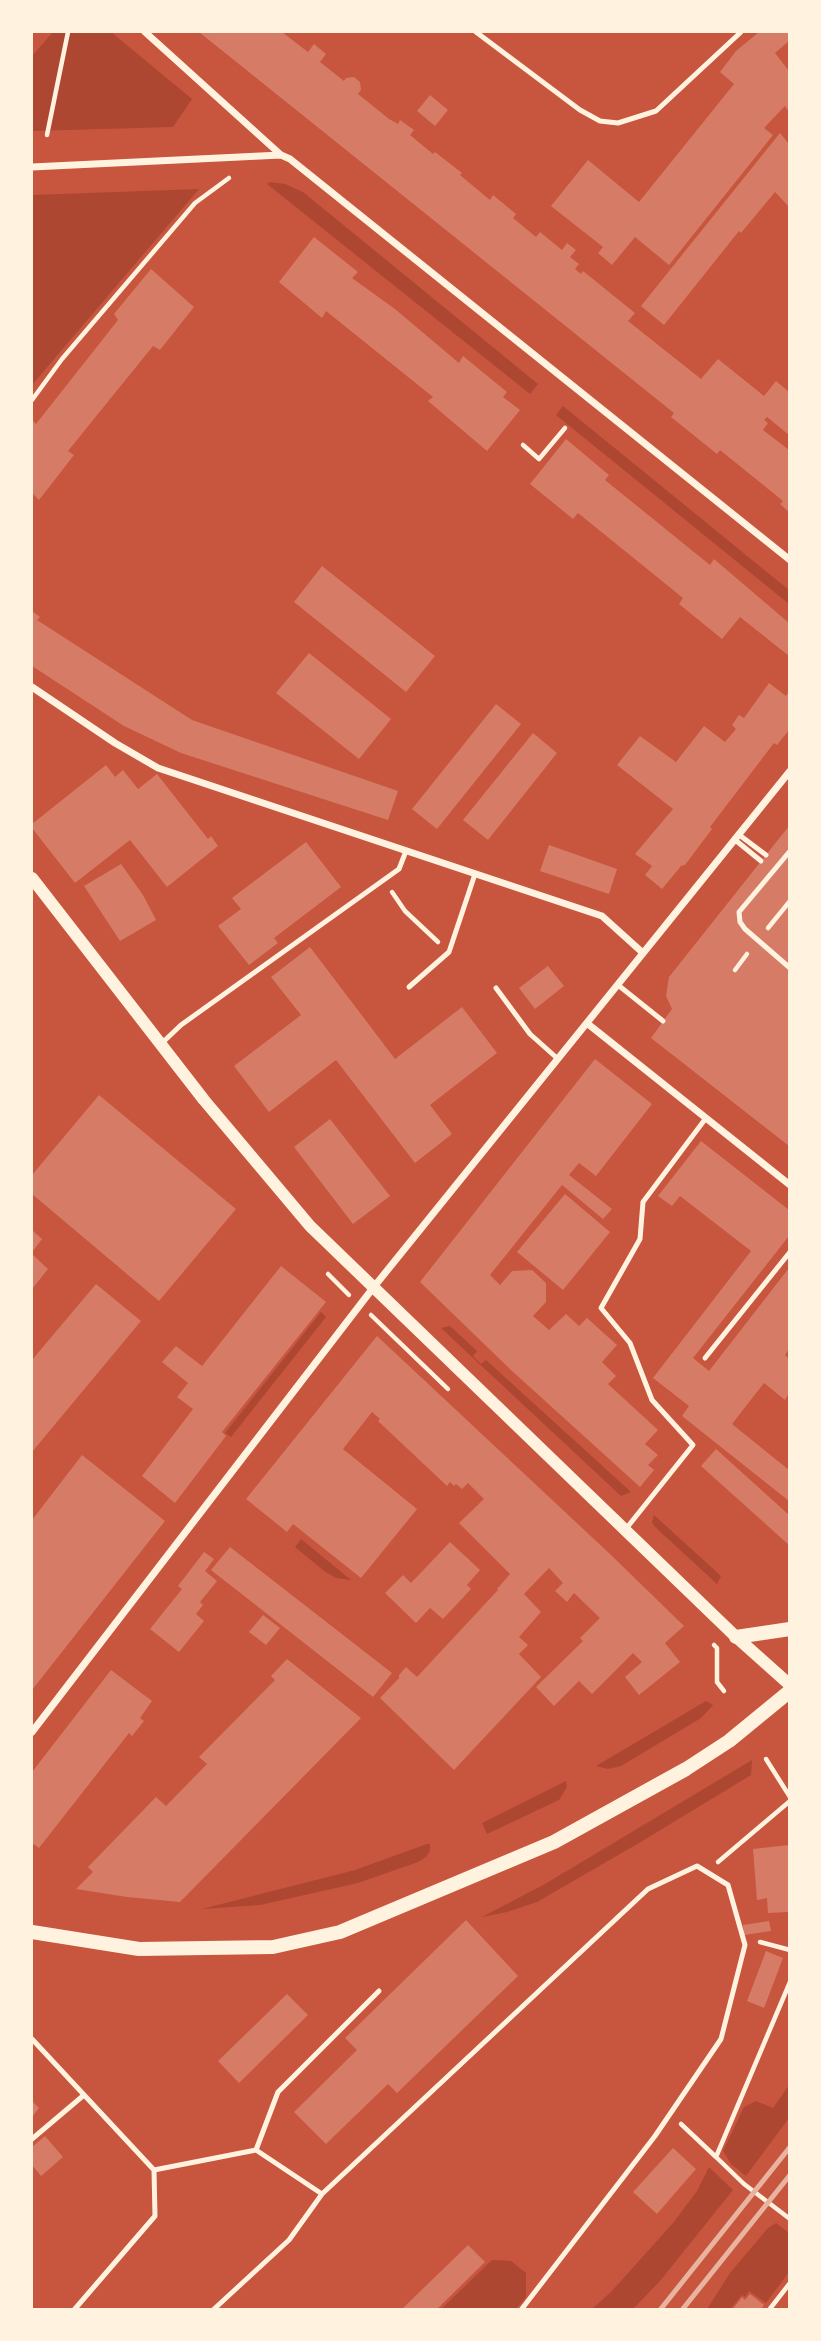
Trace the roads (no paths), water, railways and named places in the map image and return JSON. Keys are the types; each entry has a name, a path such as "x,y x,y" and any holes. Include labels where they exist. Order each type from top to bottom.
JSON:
{"main road":[{"path":"736,1637 789,1629"},
{"path":"32,1932 139,1949 273,1947 340,1932 554,1842 686,1769 729,1741 789,1688"}],"street":[{"path":"145,32 281,155 301,167 789,560"},
{"path":"32,167 281,155"},
{"path":"32,687 115,743 158,768 602,916 643,953"},
{"path":"32,1732 373,1288 789,771"},
{"path":"32,878 204,1100 295,1209 373,1288 789,1688"},
{"path":"587,1024 789,1185"}],"lane":[{"path":"476,32 580,110 600,121 618,123 656,111 741,32"},
{"path":"736,837 764,858"},
{"path":"161,1044 181,1026 399,869 406,851"},
{"path":"789,851 739,912 740,922 745,929 789,968"},
{"path":"409,987 449,951 475,874"},
{"path":"618,985 663,1021"},
{"path":"496,988 530,1034 558,1059"},
{"path":"625,1530 693,1445 652,1399 630,1343 601,1308 640,1239 643,1202 705,1118"},
{"path":"705,1358 789,1252"},
{"path":"213,2309 289,2240 322,2194 648,1889 697,1866 728,1885 745,1945 721,2039 671,2114 521,2309"},
{"path":"256,2150 278,2092 379,1991"},
{"path":"32,2039 154,2170 155,2216 74,2309"},
{"path":"32,2139 84,2095"},
{"path":"154,2170 256,2150 322,2194"}],"railway":[{"path":"660,2310 790,2147"},
{"path":"682,2310 790,2175"}]}
